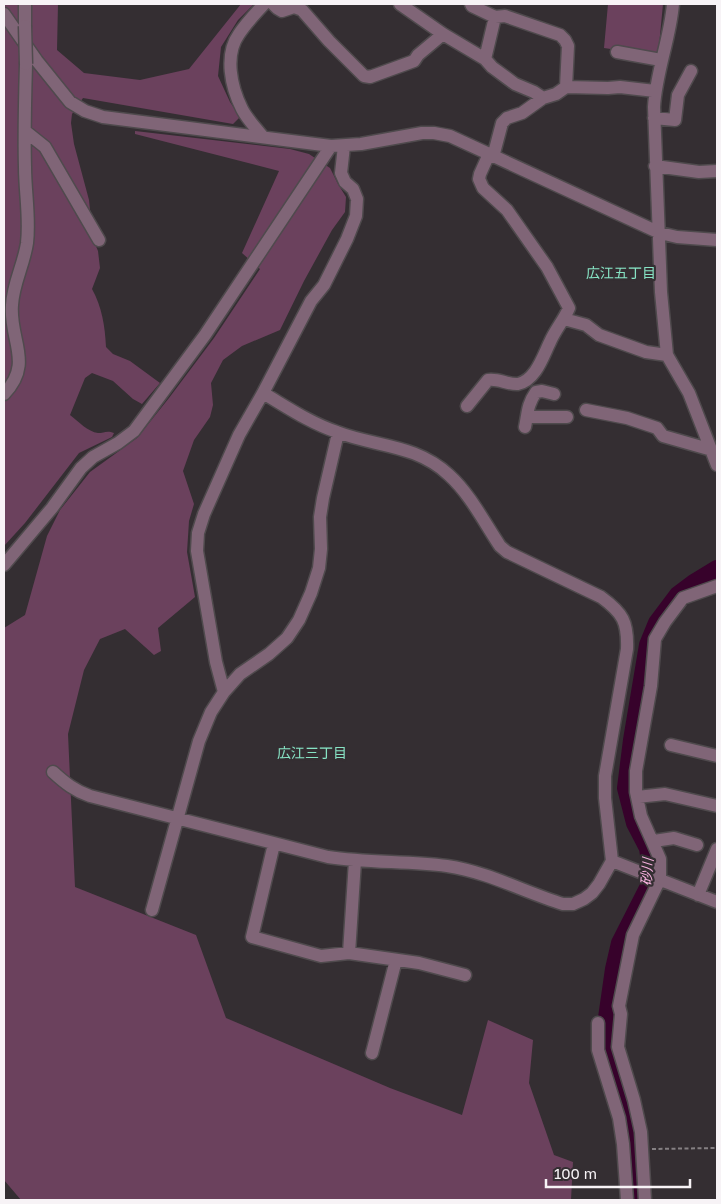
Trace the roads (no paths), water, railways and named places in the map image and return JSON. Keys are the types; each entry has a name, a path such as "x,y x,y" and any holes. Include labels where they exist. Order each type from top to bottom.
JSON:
{"street":[{"path":"4,394 11,387 17,376 19,363 19,349 12,330 11,316 16,284 24,261 27,242 25,4"},
{"path":"262,138 242,110 234,90 231,72 231,53 238,35 264,4"},
{"path":"273,4 282,11 294,7 302,10 329,42 364,76 370,77 414,61 443,34"},
{"path":"400,4 485,60 492,68 515,84 543,98"},
{"path":"471,4 495,17 505,16 560,35 568,46 566,87"},
{"path":"673,4 665,52 661,60 655,91 654,118 661,292 667,355 688,393 717,465"},
{"path":"4,14 37,61 70,102 85,111 103,117 337,146 434,133 450,136 660,234 717,240"},
{"path":"485,60 495,17"},
{"path":"617,52 661,60"},
{"path":"654,118 675,120 678,95 691,71"},
{"path":"467,406 488,380 493,379 515,384 528,378 544,356 550,340 569,308 547,267 507,210 483,188 479,179 491,156 502,123 507,118 522,112 543,98 556,94 566,87 620,87 655,91"},
{"path":"25,130 44,147 99,240"},
{"path":"224,692 216,662 197,551 198,533 211,496 239,435 311,300 324,285 347,239 356,216 358,200 353,189 345,182 341,173 337,146"},
{"path":"4,565 52,508 81,468 93,456 118,443 139,425 205,335 337,146"},
{"path":"655,166 699,172 717,171"},
{"path":"564,319 586,325 599,335 646,352 667,355"},
{"path":"528,378 536,392"},
{"path":"554,394 542,391 536,392 529,402 526,422 567,417"},
{"path":"53,772 68,786 78,792 328,858 355,862 446,866 493,877 563,904 573,904 592,893 612,861 605,798 605,776 627,649 628,632 622,616 613,605 601,597 507,552 500,546 464,491 449,474 421,455 401,448 338,433 316,424 263,393"},
{"path":"586,410 627,418 657,428 663,436 712,450"},
{"path":"152,910 199,741 211,712 224,692 240,674 269,654 287,638 299,620 311,593 319,568 321,549 320,516 323,498 338,433"},
{"path":"645,1200 642,1146 634,1100 618,1047 621,1014 619,1006 633,935 660,880 660,859 654,841 641,816 637,796 636,770 648,702 656,639 664,622 683,598 717,586"},
{"path":"672,745 717,756"},
{"path":"637,796 665,794 717,806"},
{"path":"654,841 674,838 697,845"},
{"path":"274,844 252,937 321,956 349,953 419,963 465,975"},
{"path":"698,895 717,849"},
{"path":"612,861 717,902"},
{"path":"349,953 355,862"},
{"path":"372,1053 396,960"},
{"path":"598,1023 598,1050 619,1118 627,1200"},
{"path":"623,1144 642,1146"}],"waterway":[{"name":"砂川","path":"636,1200 630,1136 618,1084 606,1051 605,1032 614,969 620,943 649,886 650,862 648,848 635,823 626,788 632,740 648,645 657,623 678,595 717,569"}],"district":[{"name":"広江五丁目","path":"621,273"},
{"name":"広江三丁目","path":"312,753"}]}
